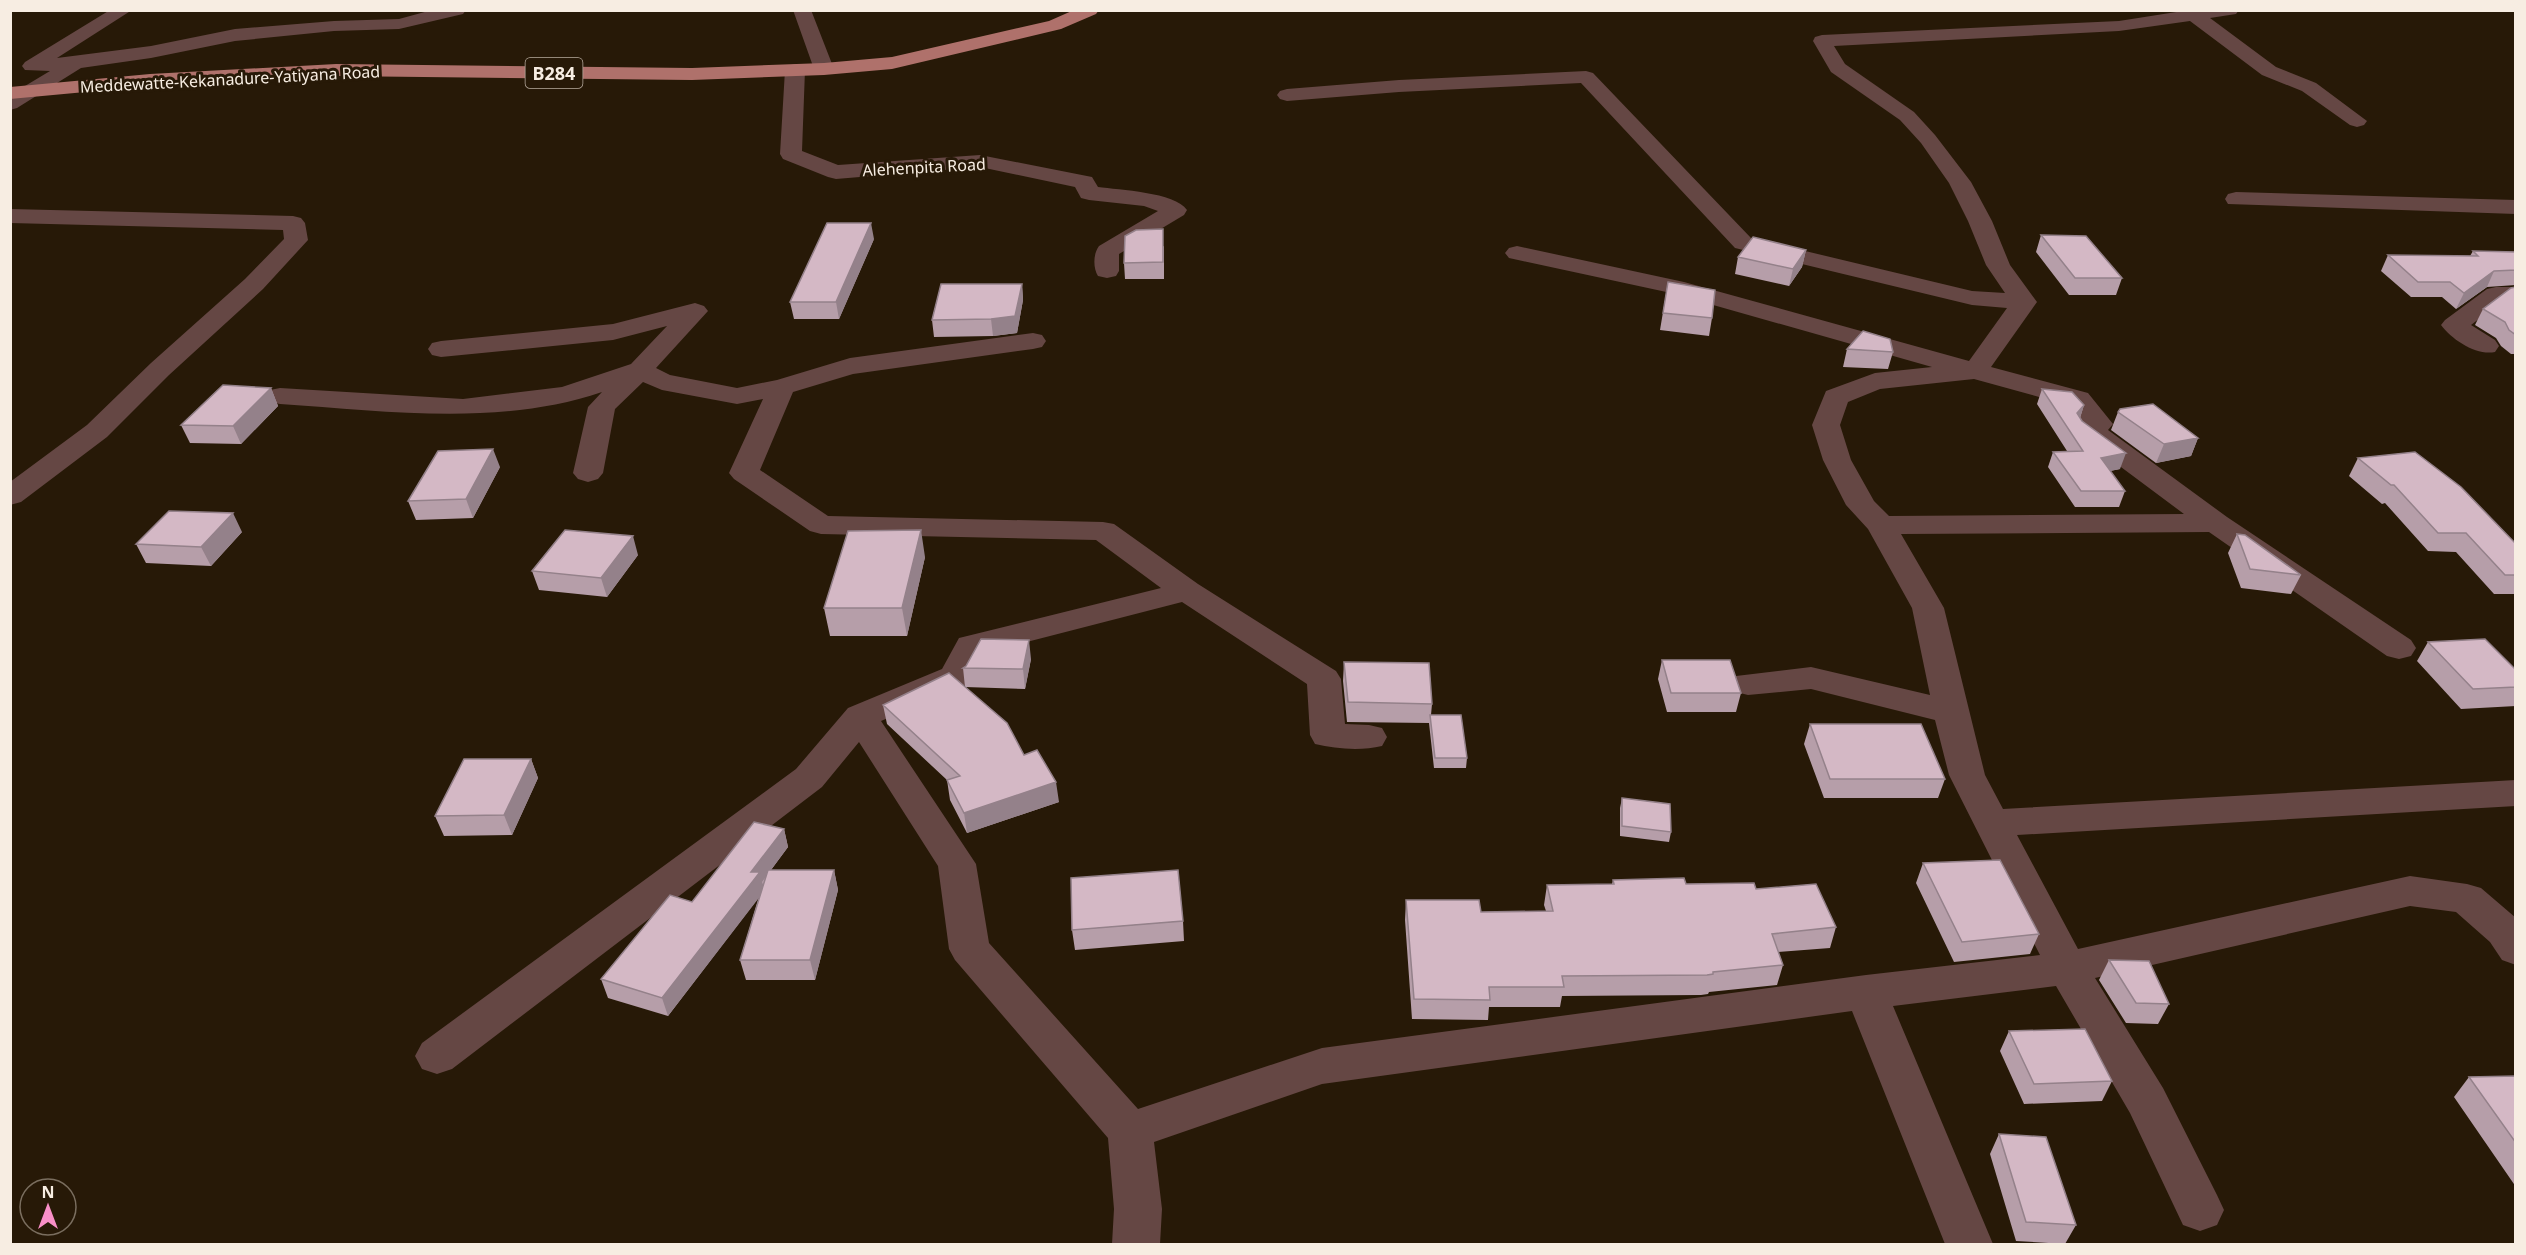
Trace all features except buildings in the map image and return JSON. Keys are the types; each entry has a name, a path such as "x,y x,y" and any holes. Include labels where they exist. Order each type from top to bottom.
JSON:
{"main road":[{"name":"Meddewatte-Kekanadure-Yatiyana Road","path":"10,93 150,80 336,70 692,74 824,69 892,63 1055,25 1076,13"}],"street":[{"path":"123,10 32,66 76,63 151,52 235,35 334,26 399,24 457,10"},
{"path":"802,10 824,69"},
{"path":"2024,302 1998,265 1980,221 1960,182 1928,139 1907,116 1838,68 1822,41 2119,26 2230,10"},
{"path":"2195,16 2269,71 2309,87 2356,121"},
{"path":"10,104 76,63"},
{"name":"Alehenpita Road","path":"795,70 791,154 836,172 980,161 1084,182 1089,193 1148,200 1176,210 1107,251 1107,271"},
{"path":"1287,95 1354,87 1586,77 1743,243 1971,298 2024,302"},
{"path":"2236,200 2516,207"},
{"path":"10,216 293,223 296,240 254,285 160,369 97,432 10,496"},
{"path":"1517,253 1675,287 2078,399 2099,424 2088,429 2216,523 2399,648"},
{"path":"2486,345 2454,325 2496,294 2516,294"},
{"path":"2024,302 1975,370 1875,381 1836,397 1826,425 1837,460 1862,505 1881,525 1928,608 1967,775 2067,968 2147,1101 2200,1210"},
{"path":"441,349 613,332 695,311 602,407 588,473"},
{"path":"280,396 463,407 566,395 640,370 662,382 737,396 782,387 850,366 1033,341"},
{"path":"782,387 744,473 821,525 1103,531 1187,591 1324,679 1328,735 1369,737"},
{"path":"1881,525 2216,523"},
{"path":"437,1056 809,778 860,716 955,676 971,646 1187,591"},
{"path":"1748,684 1810,678 1951,712"},
{"path":"860,716 957,864 969,949 1130,1131 1138,1209 1136,1245"},
{"path":"1992,823 2516,793"},
{"path":"1130,1131 1322,1066 1866,992 2067,968 2410,891 2467,899 2504,931 2516,949"},
{"path":"1866,992 1969,1245"}]}
